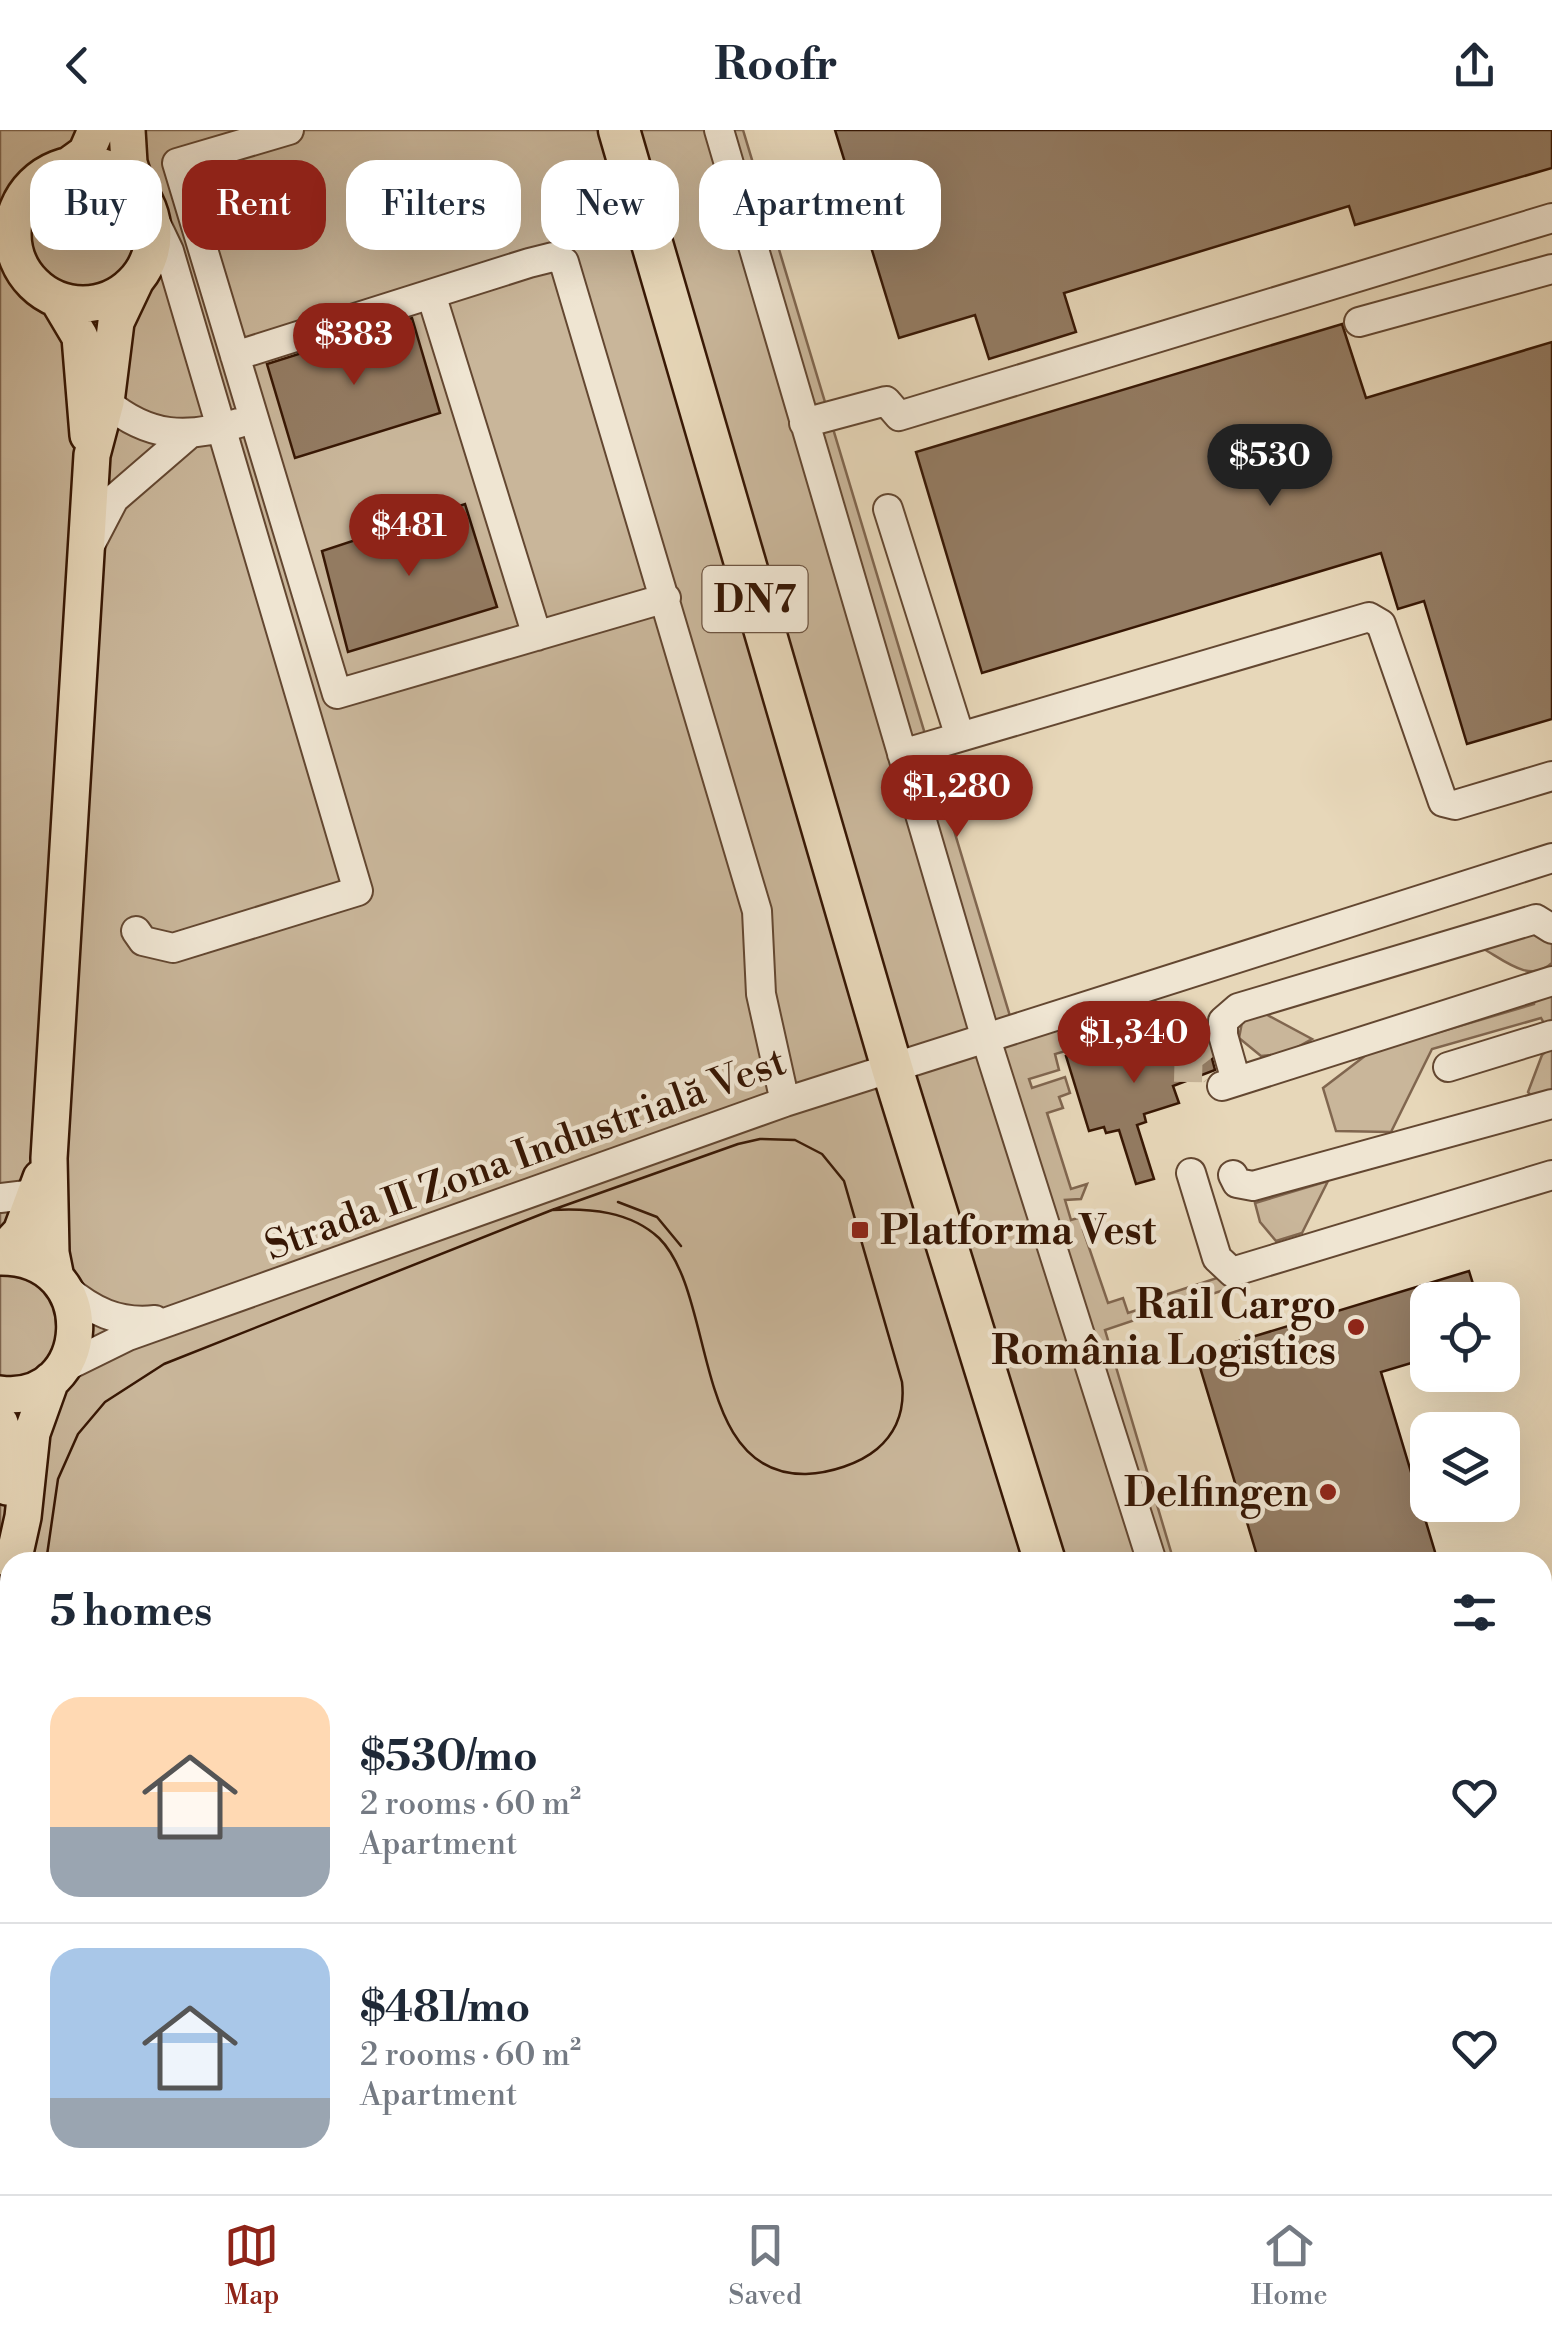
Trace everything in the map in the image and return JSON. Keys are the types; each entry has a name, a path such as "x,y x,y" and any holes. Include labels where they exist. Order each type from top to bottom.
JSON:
{"highway":[{"name":"DN7","path":"619,130 892,1068 1042,1552"}],"main road":[{"path":"76,160 86,152 96,130"},
{"path":"127,130 129,160"},
{"path":"14,1552 24,1517 37,1412 76,1331 75,1310 60,1283 48,1158 92,455 84,408 80,337 58,300 24,272 16,252 14,229 30,188"},
{"path":"92,455 106,402 116,322 151,250"},
{"path":"58,300 97,303 134,282"},
{"path":"0,1256 21,1232 48,1158"},
{"path":"0,1256 32,1262 60,1283"},
{"path":"0,1394 30,1392 56,1374"},
{"path":"0,1423 9,1452 7,1517 14,1552"}],"street":[{"path":"289,130 178,163 337,694 666,598"},
{"path":"719,130 986,1039 1149,1552"},
{"path":"804,423 886,401 900,416 1552,218"},
{"path":"136,930 143,941 173,948 358,890 224,428 162,237"},
{"path":"235,356 553,257 568,270 757,910 761,994 785,1102"},
{"path":"1358,322 1552,270"},
{"path":"134,282 166,290 183,310"},
{"path":"431,294 538,636"},
{"path":"106,402 151,432 187,436 255,418"},
{"path":"88,550 114,499 187,436"},
{"path":"888,509 960,737"},
{"path":"902,754 1368,616 1380,624 1443,802 1455,805 1552,776"},
{"name":"Strada II Zona Industrială Vest","path":"56,1374 112,1342 785,1102 1552,858"},
{"path":"1552,929 1536,919 1238,1008 1223,1021 1229,1084 1552,981"},
{"path":"1448,1067 1552,1035"},
{"path":"1233,1175 1238,1183 1253,1186 1552,1104"},
{"path":"1191,1173 1217,1258 1232,1272 1552,1175"},
{"path":"0,1198 36,1194"},
{"name":"Strada II Zona Industrială Vest","path":"60,1283 91,1310 114,1318 138,1322 186,1316"}],"shaded area":[{"path":"0,130 743,130 752,160 699,160 699,250 779,250 1016,1036 1146,995 1161,1005 1171,1042 1163,1044 1157,1024 1055,1054 1059,1070 1029,1079 1032,1088 1065,1077 1070,1093 1059,1097 1063,1108 1047,1113 1071,1189 1087,1184 1081,1199 1065,1200 1071,1220 1089,1215 1098,1220 1083,1230 1108,1303 1123,1298 1128,1313 1143,1308 1138,1293 1155,1287 1159,1297 1226,1275 1230,1288 1105,1330 1171,1552 0,1552"},
{"path":"1533,925 1552,937 1552,963 1544,969 1517,968 1482,948"},
{"path":"1552,990 1552,1022 1545,1025 1541,1018 1432,1049 1391,1132 1336,1131 1323,1088 1395,1033 1399,1044 1534,1004 1535,995"},
{"path":"1258,1010 1312,1039 1285,1054 1261,1056 1239,1038 1243,1017"},
{"path":"1552,1046 1552,1092 1532,1097 1528,1092 1542,1055"},
{"path":"1328,1181 1302,1233 1276,1241 1260,1222 1255,1203"}],"building":[{"path":"835,130 1552,130 1552,168 1355,225 1349,206 1064,293 1076,332 989,359 975,315 899,338 872,250 941,250 941,160 844,160"},
{"path":"412,318 440,413 295,458 267,364"},
{"path":"1342,324 1366,398 1552,342 1552,719 1467,744 1424,601 1398,609 1381,553 982,673 916,452"},
{"path":"465,504 497,607 348,652 322,551"},
{"path":"1154,1029 1160,1049 1206,1036 1215,1070 1173,1086 1179,1103 1144,1114 1146,1122 1137,1125 1154,1179 1136,1184 1119,1130 1106,1133 1104,1127 1089,1131 1066,1056"},
{"name":"Delfingen","path":"1469,1271 1472,1282 1433,1282"},
{"name":"Delfingen","path":"1410,1289 1410,1363 1381,1372 1410,1469 1410,1522 1426,1522 1435,1552 1256,1552 1196,1354"}],"tunnel":[{"path":"1189,1040 1215,1074"},
{"path":"1188,1082 1189,1040"}],"tram line":[{"path":"760,1139 795,1140 822,1154 844,1181 902,1382 901,1410 890,1435 870,1454 834,1470 806,1474 769,1467 743,1446 724,1415 690,1299 677,1265 659,1238 635,1222 608,1213 552,1210 760,1139"},
{"path":"618,1202 657,1217 681,1246"},
{"path":"47,1552 58,1479 78,1434 105,1402 164,1364 552,1210"}],"place":[{"name":"Platforma Vest","path":"860,1230"},
{"name":"Rail Cargo România Logistics","path":"1356,1327"},
{"name":"Delfingen","path":"1328,1492"}]}
